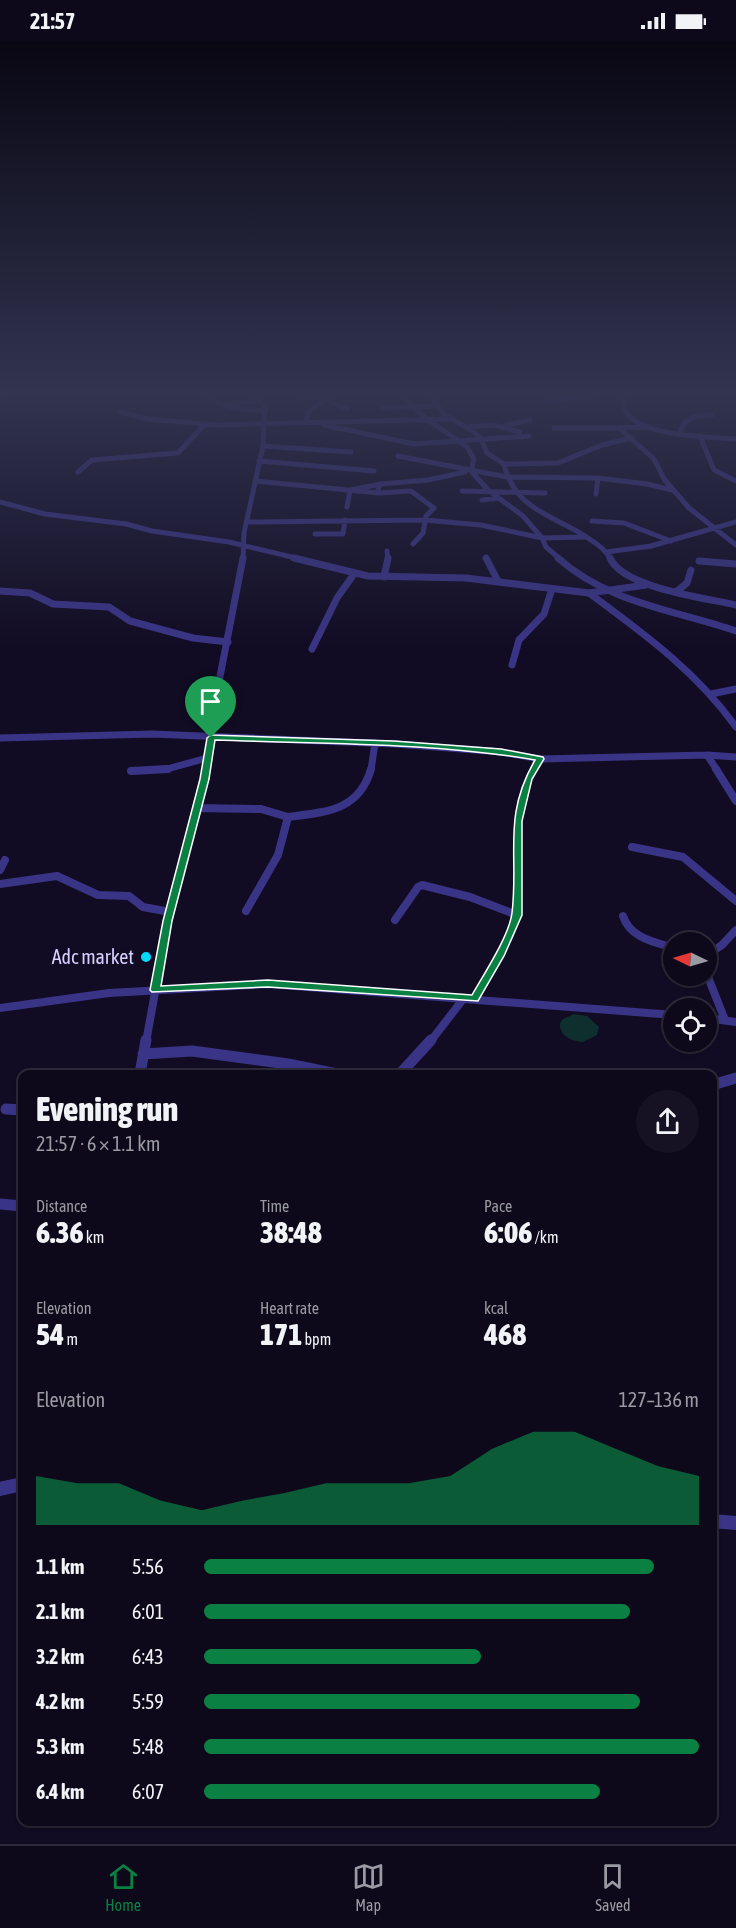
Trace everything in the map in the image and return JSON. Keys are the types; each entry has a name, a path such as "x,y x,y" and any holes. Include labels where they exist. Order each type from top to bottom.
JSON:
{"street":[{"path":"350,490 381,484 431,479"},
{"path":"476,479 523,516 542,538 546,547 567,566 610,591 667,612 699,618 736,631"},
{"path":"508,479 515,492 535,510 572,526 607,552 615,566 646,585 736,604"},
{"path":"596,494 598,479"},
{"path":"607,479 672,490"},
{"path":"666,479 672,490 689,508 736,544"},
{"path":"141,1070 170,912 197,808 211,738 216,697 243,568 246,522 255,481 379,493 411,491 434,508 425,520 423,533 413,544"},
{"path":"379,493 378,488 381,484"},
{"path":"482,500 498,498 515,492 553,488"},
{"path":"347,507 350,490"},
{"path":"462,491 545,493"},
{"path":"0,502 45,514 126,524 152,531 243,546 354,574 384,577 452,577 589,593 646,585"},
{"path":"315,534 343,534 345,520"},
{"path":"246,522 425,520 481,525 542,538 585,537"},
{"path":"592,521 629,523 671,541"},
{"path":"607,552 671,541 713,526 736,522"},
{"path":"384,577 388,562 387,551"},
{"path":"486,558 498,581"},
{"path":"699,561 736,564"},
{"path":"676,592 687,583 691,570"},
{"path":"312,649 337,598 354,574"},
{"path":"512,665 519,640 544,614 552,589"},
{"path":"0,591 32,594 52,604 109,607 130,621 193,638 228,642"},
{"path":"589,593 668,651 711,694 736,727"},
{"path":"711,694 736,689"},
{"path":"0,738 108,734 375,743 501,752 540,759 707,755 736,757"},
{"path":"197,808 261,809 288,817 328,811 350,803 369,780 374,764 375,743"},
{"path":"707,755 736,801"},
{"path":"131,771 167,769 207,758"},
{"path":"406,1070 455,1012 469,999 499,956 517,915 517,821 528,779 540,759"},
{"path":"246,911 270,876 283,846 288,817"},
{"path":"632,847 683,857 736,901"},
{"path":"0,870 5,860"},
{"path":"0,884 57,876 98,895 129,896 143,907 170,912"},
{"path":"395,920 418,887 422,885 470,897 517,915"},
{"path":"622,916 624,923 632,933 663,944"},
{"path":"717,948 736,930"},
{"path":"0,1008 109,993 268,984 663,1014"},
{"path":"711,986 724,1020"},
{"path":"717,1019 736,1022"},
{"path":"143,1054 192,1051 317,1070"},
{"path":"717,1084 736,1078"},
{"path":"6,1108 18,1110"},
{"path":"0,1204 18,1206"},
{"path":"0,1489 18,1485"},
{"path":"717,1521 736,1523"}],"green space":[{"path":"574,1014 587,1016 599,1027 597,1035 583,1042 570,1039 564,1034 560,1023"}],"place":[{"name":"Adc market","path":"146,957"}],"route":[{"path":"211,738 394,744 501,752 540,759 528,779 517,821 517,915 499,956 475,999 268,984 155,990 168,921 205,779 211,738"}]}
